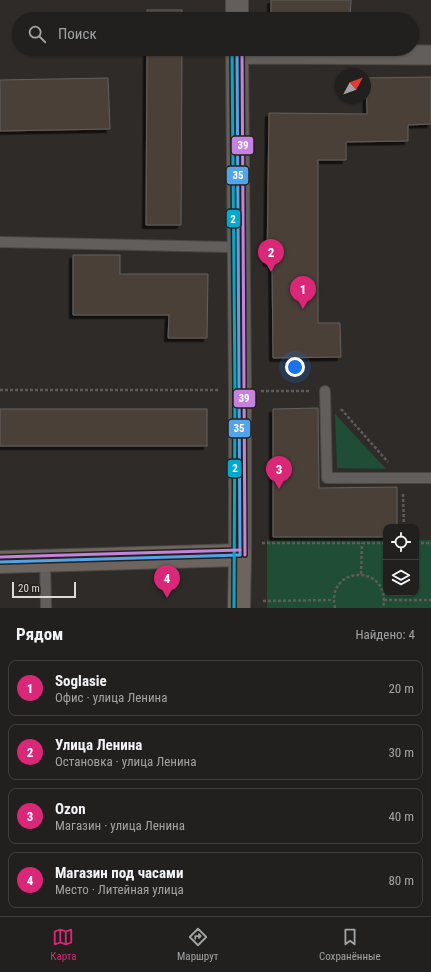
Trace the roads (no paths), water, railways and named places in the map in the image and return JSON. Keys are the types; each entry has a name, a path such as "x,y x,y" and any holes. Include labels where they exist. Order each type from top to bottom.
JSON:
{"highway":[{"path":"0,562 240,555 239,608"}],"street":[{"path":"237,0 237,12"},
{"path":"419,55 431,55"},
{"path":"237,56 240,555"}],"lane":[{"path":"0,242 227,247"},
{"path":"325,391 327,478 431,478"},
{"path":"45,560 46,608"}],"place":[{"name":"Улица Ленина","path":"271,272"},
{"name":"Soglasie","path":"303,309"},
{"name":"Ozon","path":"279,489"},
{"name":"Магазин под часами","path":"167,598"}]}
